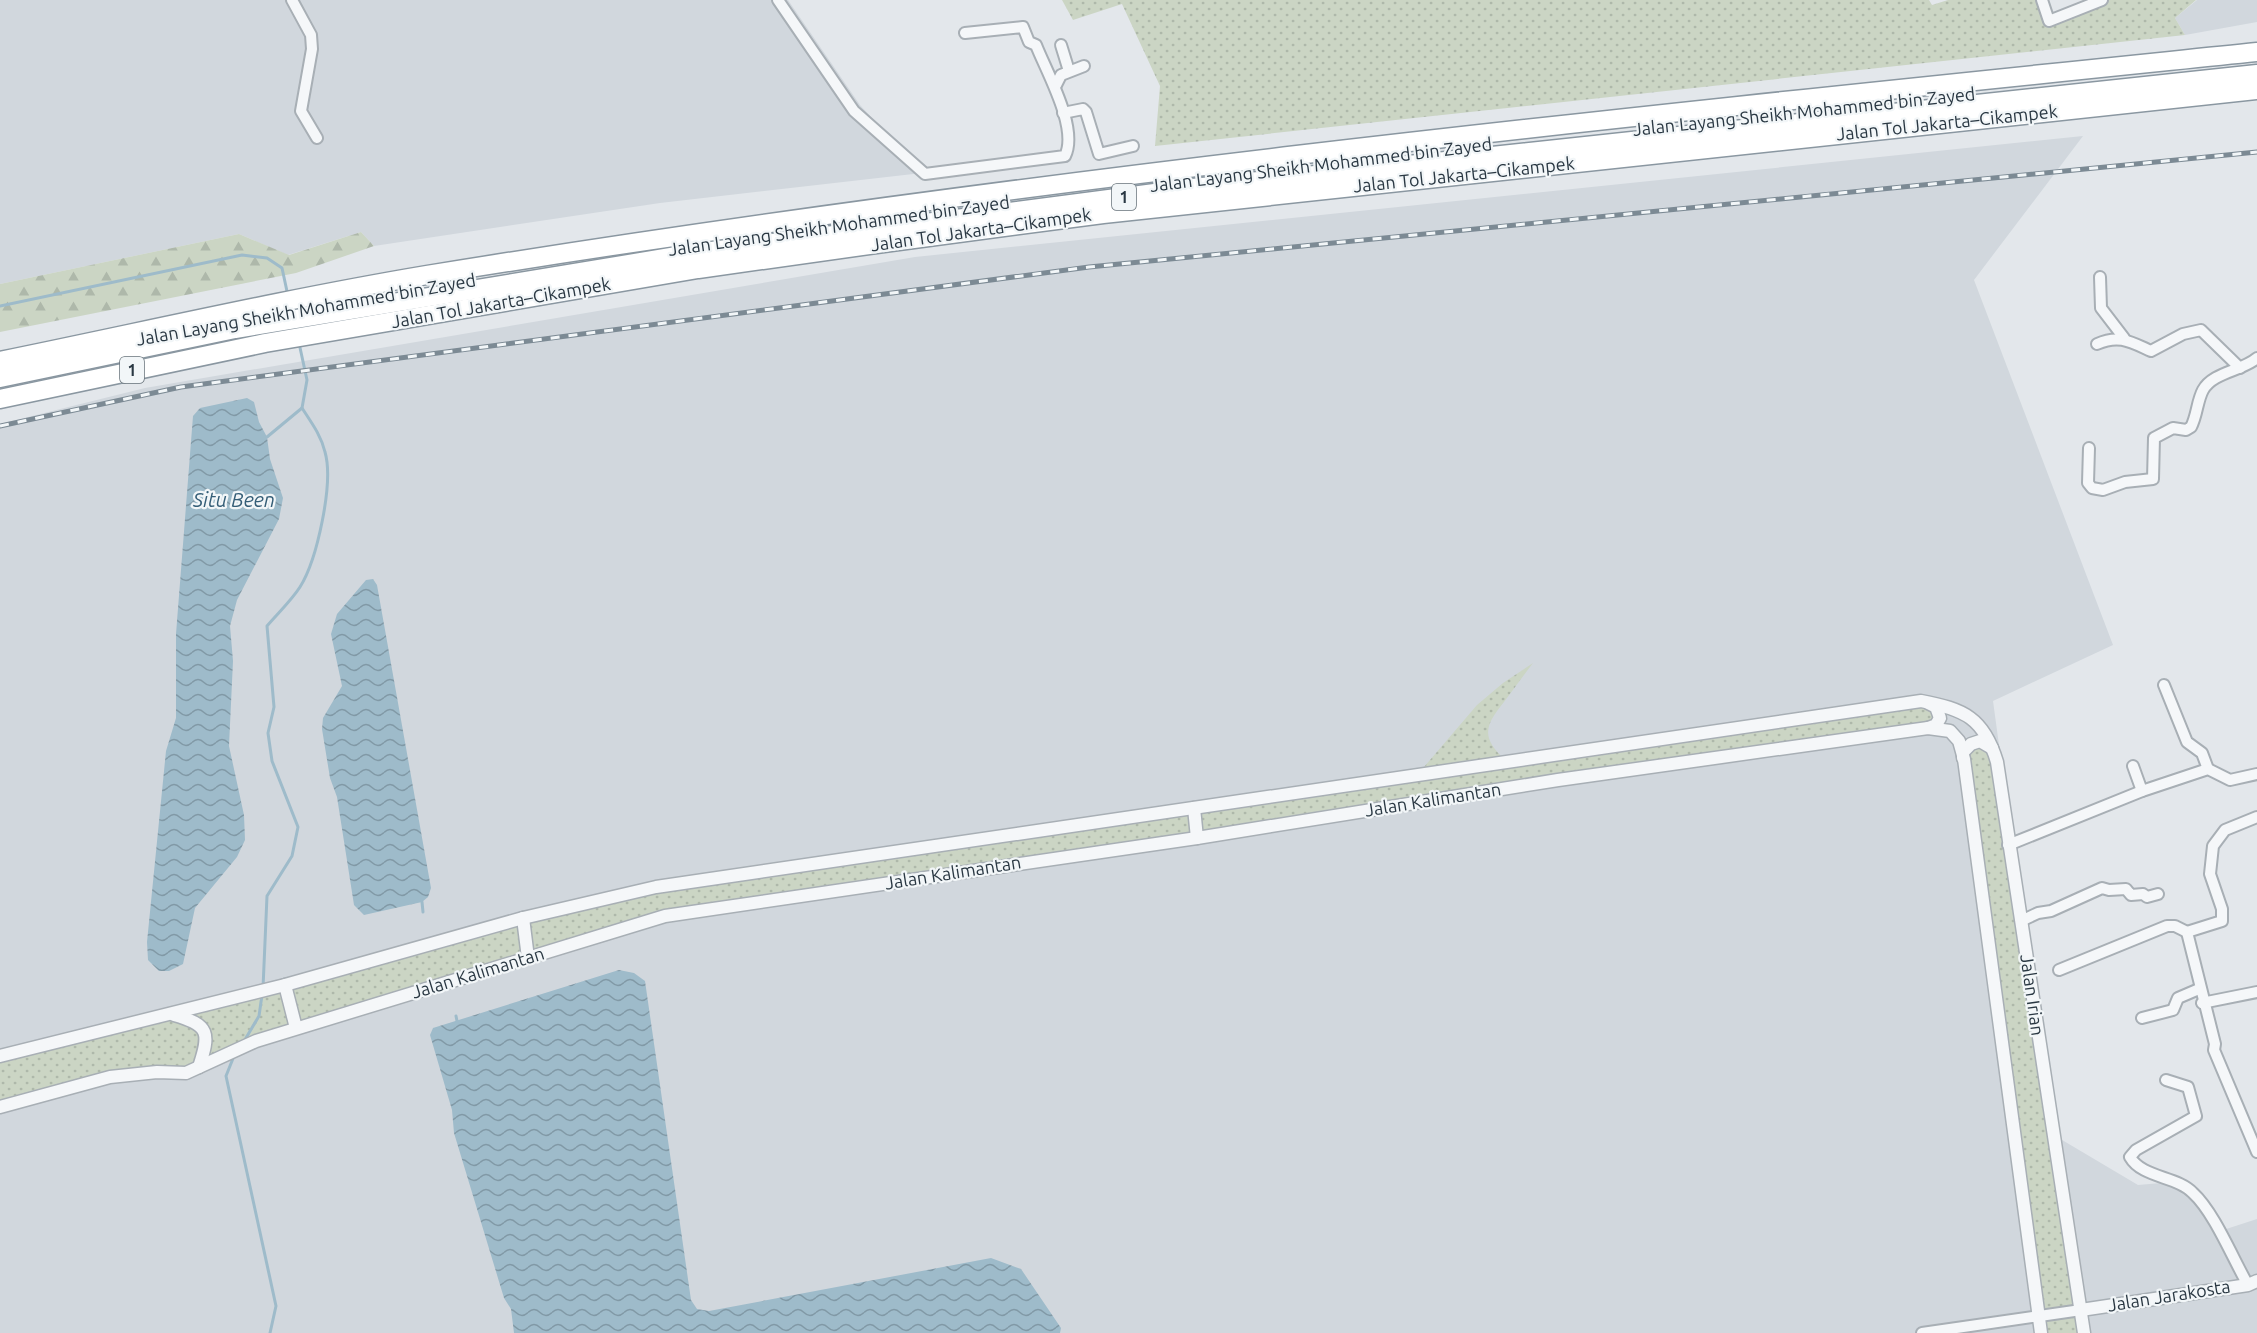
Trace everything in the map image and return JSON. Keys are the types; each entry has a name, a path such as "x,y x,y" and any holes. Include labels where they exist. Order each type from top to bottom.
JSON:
{"highway":[{"name":"Jalan Tol Jakarta–Cikampek","path":"0,361 421,276 685,235 1108,176 1416,140 2257,52"},
{"name":"Jalan Layang Sheikh Mohammed bin Zayed","path":"0,367 367,295 919,213 1375,158 2257,64"},
{"name":"Jalan Layang Sheikh Mohammed bin Zayed","path":"0,378 235,329 689,254 1193,188 2257,74"},
{"name":"Jalan Tol Jakarta–Cikampek","path":"0,399 265,343 698,269 1103,214 2257,90"}],"street":[{"path":"292,0 311,35 310,60 301,111 317,138"},
{"path":"778,0 854,111 925,174 1065,156 1068,135 1056,85 1045,70 1036,45 1029,43 1022,26 965,33"},
{"path":"2042,0 2049,21 2102,0"},
{"path":"1061,45 1068,71"},
{"path":"1056,85 1061,75 1084,66"},
{"path":"1063,113 1083,109 1086,112 1099,154 1133,146"},
{"path":"2100,277 2101,308 2124,338 2151,351 2184,334 2201,330 2240,368"},
{"path":"2097,344 2111,339 2124,338"},
{"path":"2089,448 2088,483 2096,490 2125,482 2153,479 2155,475 2154,438 2173,428 2186,430 2191,427 2203,389 2222,375 2257,358"},
{"path":"2164,685 2187,742 2202,753 2208,769 2230,780 2257,774"},
{"path":"1922,701 1936,707 1940,715 1936,725 1928,728"},
{"name":"Jalan Irian","path":"1922,701 1967,713 1976,722 1992,748 2084,1333"},
{"name":"Jalan Kalimantan","path":"0,1056 240,997 523,918 656,887 1922,701"},
{"name":"Jalan Irian","path":"1928,728 1950,731 1959,741 1963,758 2041,1333"},
{"name":"Jalan Kalimantan","path":"0,1107 110,1077 157,1072 180,1075 256,1041 664,916 1197,838 1558,780 1928,728"},
{"path":"1963,758 1966,749 1977,742 1992,748"},
{"path":"2133,766 2142,791"},
{"path":"2008,845 2142,791 2208,769"},
{"path":"1194,808 1197,838"},
{"path":"2059,970 2167,926 2175,926 2187,932 2222,921 2222,909 2210,874 2213,846 2225,830 2257,817"},
{"path":"2021,921 2038,913 2051,912 2102,888 2109,891 2126,889 2131,895 2143,894 2147,897 2158,894"},
{"path":"523,918 528,958"},
{"path":"2187,932 2202,1003 2215,1044 2214,1050 2257,1152"},
{"path":"285,985 296,1028"},
{"path":"2142,1018 2173,1010 2178,998 2199,989"},
{"path":"2202,1003 2257,992"},
{"path":"173,1014 197,1021 204,1031 207,1044 199,1067"},
{"path":"2166,1080 2188,1087 2196,1116 2136,1150 2130,1157 2140,1167 2170,1179 2196,1196 2252,1282"},
{"name":"Jalan Jarakosta","path":"2080,1310 2252,1282"},
{"path":"1922,1333 2080,1310"}],"shaded area":[{"path":"0,0 788,0 860,105 922,173 660,203 374,246 361,232 288,255 239,234 0,284"},
{"path":"2197,0 2257,0 2257,22 2185,35 2175,18"},
{"path":"2083,136 1974,280 2113,645 1993,701 2052,1134 2138,1185 2185,1181 2217,1232 2257,1219 2257,1333 0,1333 0,424 145,388 915,257"}],"green space":[{"path":"1062,0 1929,0 1932,5 1948,0 2037,0 2045,19 2091,0 2196,0 2175,18 2185,35 1155,146 1160,86 1122,4 1073,20"},
{"path":"361,232 374,246 296,273 0,332 0,284 239,234 289,255"},
{"path":"1533,663 1489,725 1488,732 1492,745 1506,761 1932,704 1938,722 665,916 296,1028 199,1067 157,1072 0,1107 0,1059 656,887 1418,774 1477,705 1503,683"},
{"path":"1968,746 1992,748 2084,1333 2041,1333 1966,749"}],"water":[{"name":"Situ Been","path":"247,398 254,402 259,422 267,437 270,459 283,498 279,519 237,600 230,626 233,661 229,746 244,815 245,840 237,857 195,908 183,964 169,971 159,971 148,960 147,942 166,751 176,718 176,634 193,416 200,408"},
{"path":"373,579 377,585 431,888 428,897 422,902 364,915 354,905 337,797 330,778 322,729 323,718 342,686 331,634 337,614 366,580"},
{"path":"619,970 634,973 645,981 691,1300 697,1309 709,1311 991,1258 1021,1269 1061,1328 1060,1333 514,1333 511,1309 504,1298 454,1133 452,1110 430,1035 433,1028"}],"waterway":[{"path":"0,306 242,255 267,258 282,268 288,296"},
{"path":"263,988 267,896 292,856 298,827 272,761 268,733 274,707 267,626 289,602 306,575 318,541 326,501 325,452 302,408 307,380 299,343"},
{"path":"267,437 302,408"},
{"path":"422,902 423,912"},
{"path":"243,1043 259,1016 262,995"},
{"path":"456,1016 457,1021"},
{"path":"234,1056 226,1076 276,1306 270,1333"}],"railway":[{"path":"0,426 181,387 1089,267 2257,152"}]}
